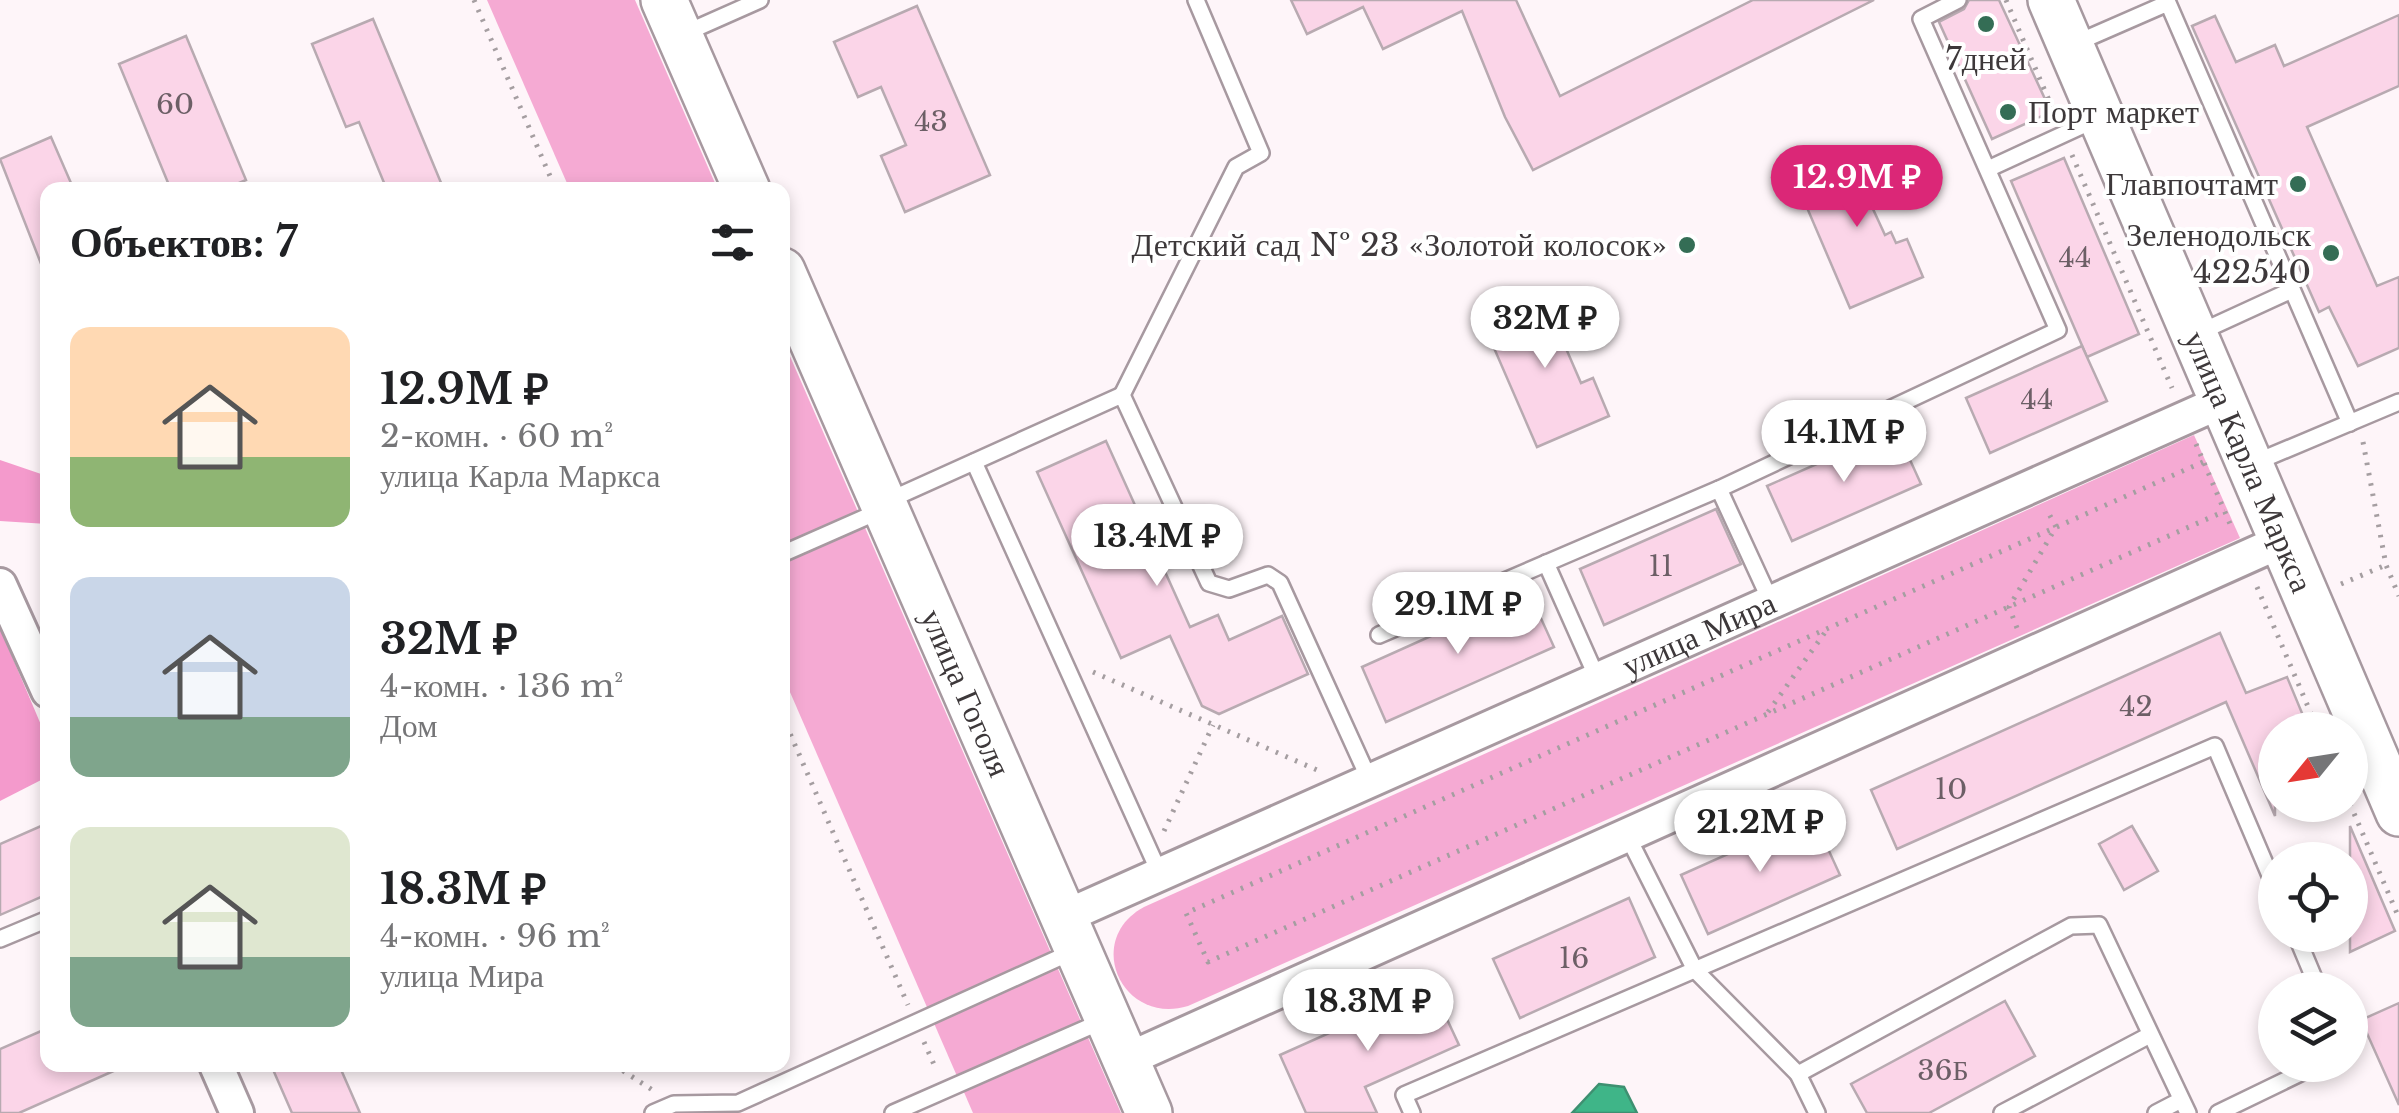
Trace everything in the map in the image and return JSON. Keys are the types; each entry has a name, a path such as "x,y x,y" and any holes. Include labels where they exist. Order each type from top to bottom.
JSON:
{"main road":[{"name":"улица Карла Маркса","path":"2052,0 2071,45 2083,126 2194,334 2204,410 2250,465 2264,549 2399,813"},
{"path":"672,18 744,182"},
{"name":"улица Гоголя","path":"790,289 1149,1113"}],"street":[{"name":"улица Мира","path":"1070,933 1156,865 1363,784 2204,410"},
{"path":"1126,1060 2264,549"},
{"path":"0,585 40,672"},
{"path":"219,1072 237,1113"}],"lane":[{"path":"672,18 760,0"},
{"path":"790,550 1122,395 1236,167 1262,153 1196,0"},
{"path":"1378,636 1719,488 2058,330 1921,19 1958,0"},
{"path":"2071,45 2168,2 2350,422"},
{"path":"1988,169 2083,126"},
{"path":"2194,334 2292,290"},
{"path":"1122,395 1208,582 1229,589 1268,575 1280,583 1363,784"},
{"path":"2250,465 2399,402"},
{"path":"974,462 1156,865"},
{"path":"1719,488 1771,602"},
{"path":"1546,563 1598,680"},
{"path":"1412,1113 1404,1094 2214,746 2258,848"},
{"path":"1626,835 1695,970 1798,1074 1817,1113"},
{"path":"0,940 40,922"},
{"path":"1798,1074 2071,926 2099,926 2184,1106 2156,1113"},
{"path":"653,1113 674,1104 740,1108 916,1022 1070,933"},
{"path":"893,1113 1108,1019"},
{"path":"2002,1113 2148,1036"},
{"path":"2218,1113 2282,1082"}],"path":[{"path":"474,0 553,182"},
{"path":"2006,0 2083,126 2204,410 2203,462 2224,511 2264,549 2313,712"},
{"path":"2350,422 2365,445 2386,565 2399,596"},
{"path":"2203,462 1186,913 1208,962 2224,511"},
{"path":"2009,607 2056,527"},
{"path":"1766,715 1828,628"},
{"path":"1063,659 1363,784"},
{"path":"1156,865 1213,724"},
{"path":"790,731 945,1090"},
{"path":"2358,822 2399,918"},
{"path":"625,1072 674,1104"}],"shaded area":[{"path":"487,0 635,0 715,182 567,182"},
{"path":"790,356 1121,1113 973,1113 790,692"},
{"path":"2194,435 2240,538 1188,1006 1165,1009 1145,1004 1129,992 1118,976 1114,958 1116,939 1126,922 1144,907"},
{"path":"0,460 40,474 40,524 0,521"},
{"path":"0,628 40,722 40,781 0,801"},
{"path":"1599,1084 1624,1087 1637,1113 1572,1113"}],"building":[{"path":"1291,0 1516,0 1560,96 1753,0 1874,0 1533,170 1505,117 1462,11 1383,49 1363,7 1307,34"},
{"path":"1969,0 1999,0 2051,112 1992,139 1939,22 1964,9"},
{"path":"917,6 990,175 905,212 881,156 906,145 881,87 858,97 834,42"},
{"path":"2399,15 2399,86 2307,127 2377,286 2399,277 2399,348 2358,366 2329,307 2319,312 2192,26 2215,16 2236,62 2275,45 2284,66"},
{"path":"373,19 441,182 384,182 359,122 346,127 312,44"},
{"path":"186,36 246,180 168,182 119,64"},
{"path":"51,137 71,182 40,182 40,261 0,159"},
{"path":"1870,150 1886,187 1867,196 1885,235 1891,232 1896,243 1907,239 1923,277 1850,308 1796,182"},
{"path":"2064,158 2139,334 2087,357 2011,181"},
{"path":"1558,293 1571,325 1558,330 1581,383 1593,378 1609,416 1537,447 1484,325"},
{"path":"2082,346 2107,401 1990,453 1966,398"},
{"path":"1896,429 1921,484 1792,541 1767,486"},
{"path":"1106,441 1190,627 1218,615 1229,640 1282,616 1308,674 1219,714 1202,706 1170,636 1121,658 1037,472"},
{"path":"1716,509 1741,564 1604,625 1580,569"},
{"path":"1529,592 1554,647 1386,722 1362,667"},
{"path":"2220,633 2246,693 2287,677 2302,712 2258,712 2258,776 2226,702 1897,849 1871,790"},
{"path":"1813,816 1840,875 1708,934 1681,875"},
{"path":"40,826 40,898 0,915 0,844"},
{"path":"2132,826 2158,871 2124,890 2099,844"},
{"path":"2368,868 2395,931 2368,944"},
{"path":"1629,898 1655,957 1520,1018 1493,959"},
{"path":"1432,987 1459,1045 1365,1087 1377,1113 1306,1113 1280,1055"},
{"path":"2005,1001 2035,1056 1929,1113 1867,1113 1851,1084"},
{"path":"2399,1003 2399,1105 2368,1036 2368,1017"},
{"path":"40,1032 40,1072 111,1072 19,1113 0,1113 0,1049"},
{"path":"274,1072 342,1072 360,1113 292,1113"}],"place":[{"name":"7дней","path":"1986,24"},
{"name":"Порт маркет","path":"2008,112"},
{"name":"Главпочтамт","path":"2298,184"},
{"name":"Детский сад № 23 «Золотой колосок»","path":"1687,245"},
{"name":"Зеленодольск 422540","path":"2331,253"}]}
